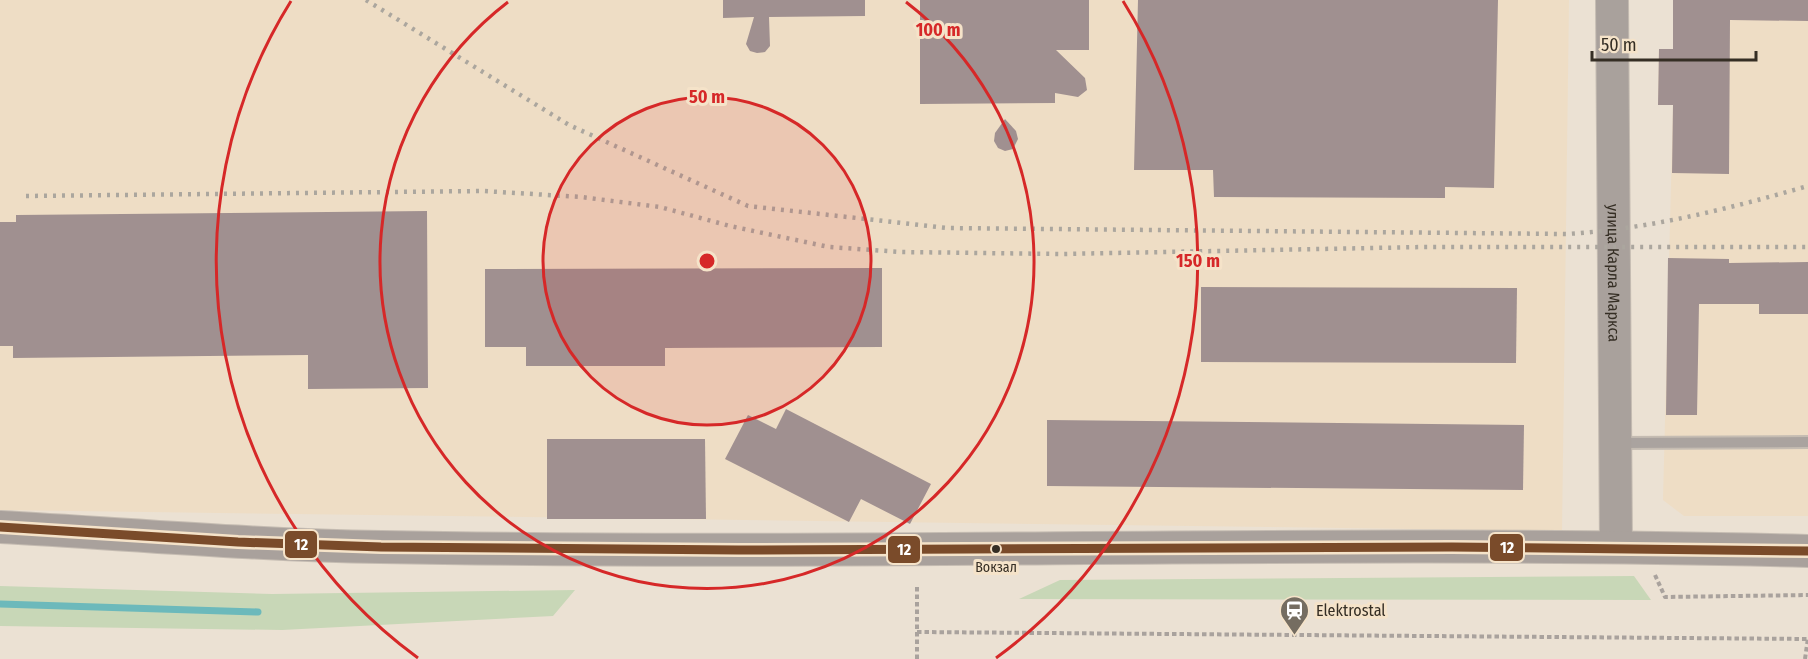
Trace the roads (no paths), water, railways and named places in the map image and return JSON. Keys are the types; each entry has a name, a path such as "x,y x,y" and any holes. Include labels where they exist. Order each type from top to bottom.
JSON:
{"street":[{"name":"улица Карла Маркса","path":"1612,0 1616,547"},
{"path":"0,527 377,547 918,550 1616,547 1808,551"}],"lane":[{"path":"1614,443 1808,442"}],"waterway":[{"path":"0,604 258,612"}],"railway":[{"path":"366,0 569,125 748,206 947,228 1566,234 1658,223 1808,186"},
{"path":"26,196 483,191 581,197 660,207 730,226 829,247 901,252 1061,254 1424,247 1808,247"}],"place":[{"name":"Вокзал","path":"996,549"},
{"name":"Elektrostal","path":"1295,636"}]}
